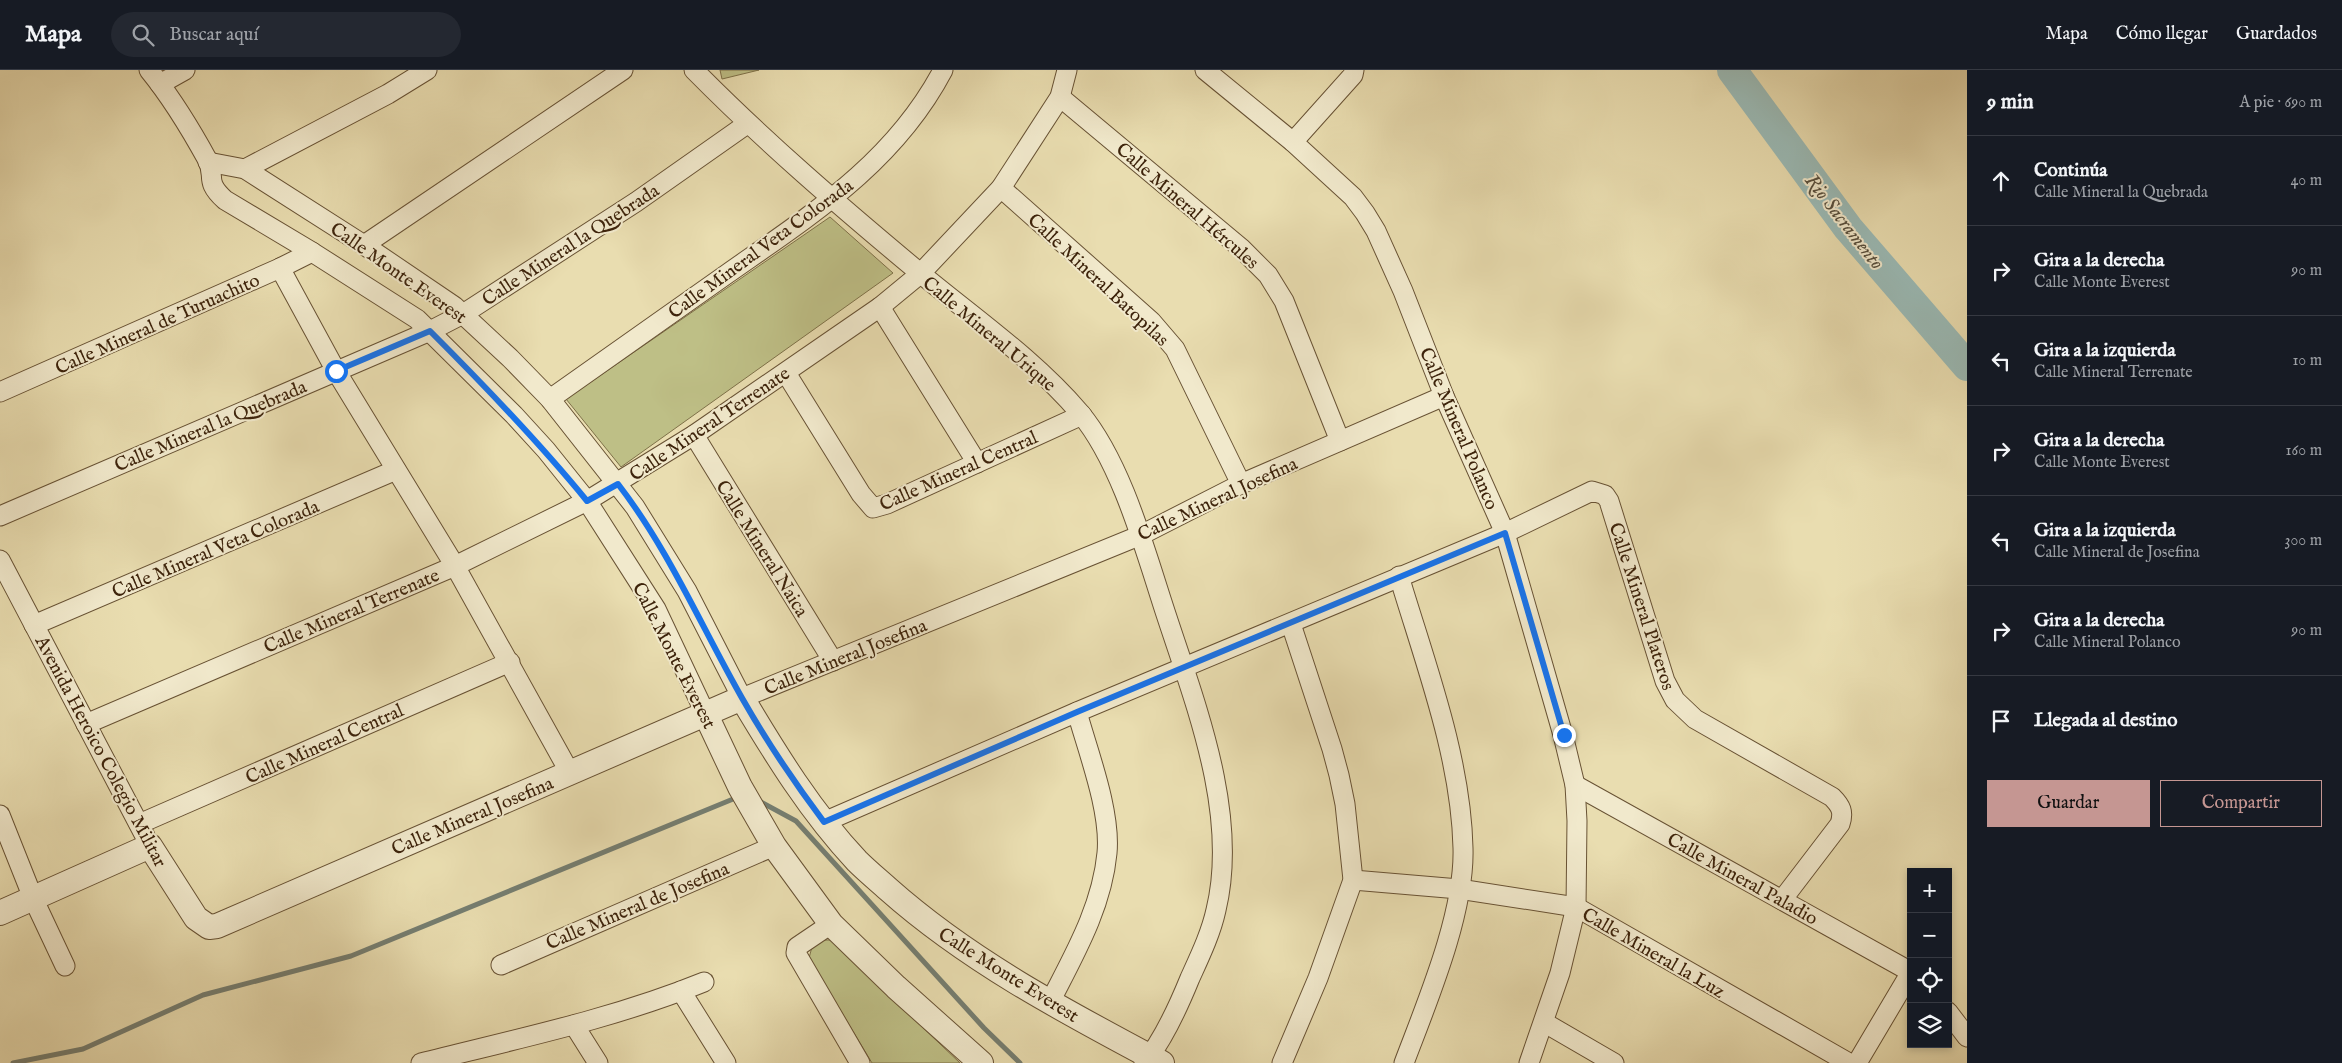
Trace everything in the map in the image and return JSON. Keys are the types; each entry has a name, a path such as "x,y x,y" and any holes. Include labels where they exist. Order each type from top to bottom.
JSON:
{"street":[{"path":"154,77 185,70"},
{"path":"245,168 388,94 427,70"},
{"path":"364,246 623,70"},
{"name":"Calle Mineral Urique","path":"694,70 747,124 832,200 1023,357 1082,415 1098,439 1141,535 1205,739 1220,818 1221,880 1216,909 1209,934 1181,1001 1152,1061"},
{"name":"Calle Mineral Veta Colorada","path":"550,399 832,200 881,156 902,133 921,108 943,70"},
{"name":"Calle Mineral Terrenate","path":"86,724 455,566 587,501 618,484 694,435 880,307 920,274 1001,188 1060,97 1068,70"},
{"name":"Calle Mineral Polanco","path":"1205,70 1292,142 1353,196 1376,231 1403,291 1444,396 1505,533 1564,735 1575,785 1577,821 1576,907 1560,973 1545,1023 1530,1063"},
{"path":"1292,142 1353,75 1354,70"},
{"name":"Calle Monte Everest","path":"154,77 208,162 210,182 215,190 226,200 417,319 514,415 546,450 587,501 656,609 745,795 774,846 830,924 896,987 981,1063"},
{"name":"Calle Mineral Hércules","path":"1060,97 1241,248 1268,275 1296,326 1340,441"},
{"name":"Calle Mineral la Quebrada","path":"0,516 430,331 463,314 636,202 747,124"},
{"name":"Calle Monte Everest","path":"208,162 245,168 454,306 463,314 550,399 635,507 686,591 742,698 787,772 824,822 858,862 913,911 964,950 1152,1061"},
{"name":"Calle Mineral Batopilas","path":"1001,188 1150,321 1175,349 1241,484"},
{"name":"Calle Mineral de Turuachito","path":"0,392 312,252"},
{"path":"280,268 336,371 455,566 570,773"},
{"path":"880,307 977,463"},
{"name":"Calle Mineral Central","path":"786,373 861,494 873,508 887,504 1082,415"},
{"name":"Calle Mineral Josefina","path":"217,926 742,698 1141,535 1241,484 1444,396"},
{"name":"Calle Mineral Naica","path":"694,435 833,661"},
{"name":"Calle Mineral Veta Colorada","path":"34,625 396,470"},
{"name":"Calle Mineral Plateros","path":"1505,533 1592,491 1605,495 1609,501 1665,681 1675,700 1695,719 1832,797 1840,805 1842,820 1837,829 1782,900"},
{"path":"824,822 1077,712 1505,533"},
{"name":"Avenida Heroico Colegio Militar","path":"0,560 150,846 196,918 209,926 217,926"},
{"path":"1399,576 1443,723 1458,796 1464,849 1460,889 1439,965 1404,1063"},
{"path":"1282,1063 1318,978 1353,880 1346,812 1339,775 1291,624"},
{"name":"Calle Mineral Central","path":"139,824 510,662"},
{"path":"1050,1002 1085,934 1101,884 1107,852 1099,789 1077,712"},
{"name":"Calle Mineral Paladio","path":"1575,785 1911,972 1857,1063"},
{"path":"0,815 33,898 64,966"},
{"path":"0,913 150,846"},
{"name":"Calle Mineral de Josefina","path":"501,965 774,846"},
{"name":"Calle Mineral la Luz","path":"1353,880 1460,889 1576,907 1849,1063"},
{"path":"830,924 796,950 797,957 860,1063"},
{"path":"421,1063 464,1058 574,1025 704,982"},
{"path":"681,991 726,1063"},
{"path":"1952,1017 1967,1037"},
{"path":"1545,1023 1614,1063"},
{"path":"574,1025 598,1063"}],"green space":[{"path":"720,70 759,70 722,79"},
{"path":"830,217 893,273 621,467 566,399"},
{"path":"820,940 831,940 960,1063 872,1063 809,958 812,947"}],"waterway":[{"name":"Rio Sacramento","path":"1732,70 1848,228 1967,366"},
{"path":"13,1063 83,1049 203,995 351,956 738,797"},
{"path":"759,801 796,821 984,1028 1020,1063"}],"route":[{"path":"336,371 430,331 514,415 546,450 587,501 618,484 635,507 686,591 742,698 787,772 824,822 1077,712 1505,533 1564,735"}]}
